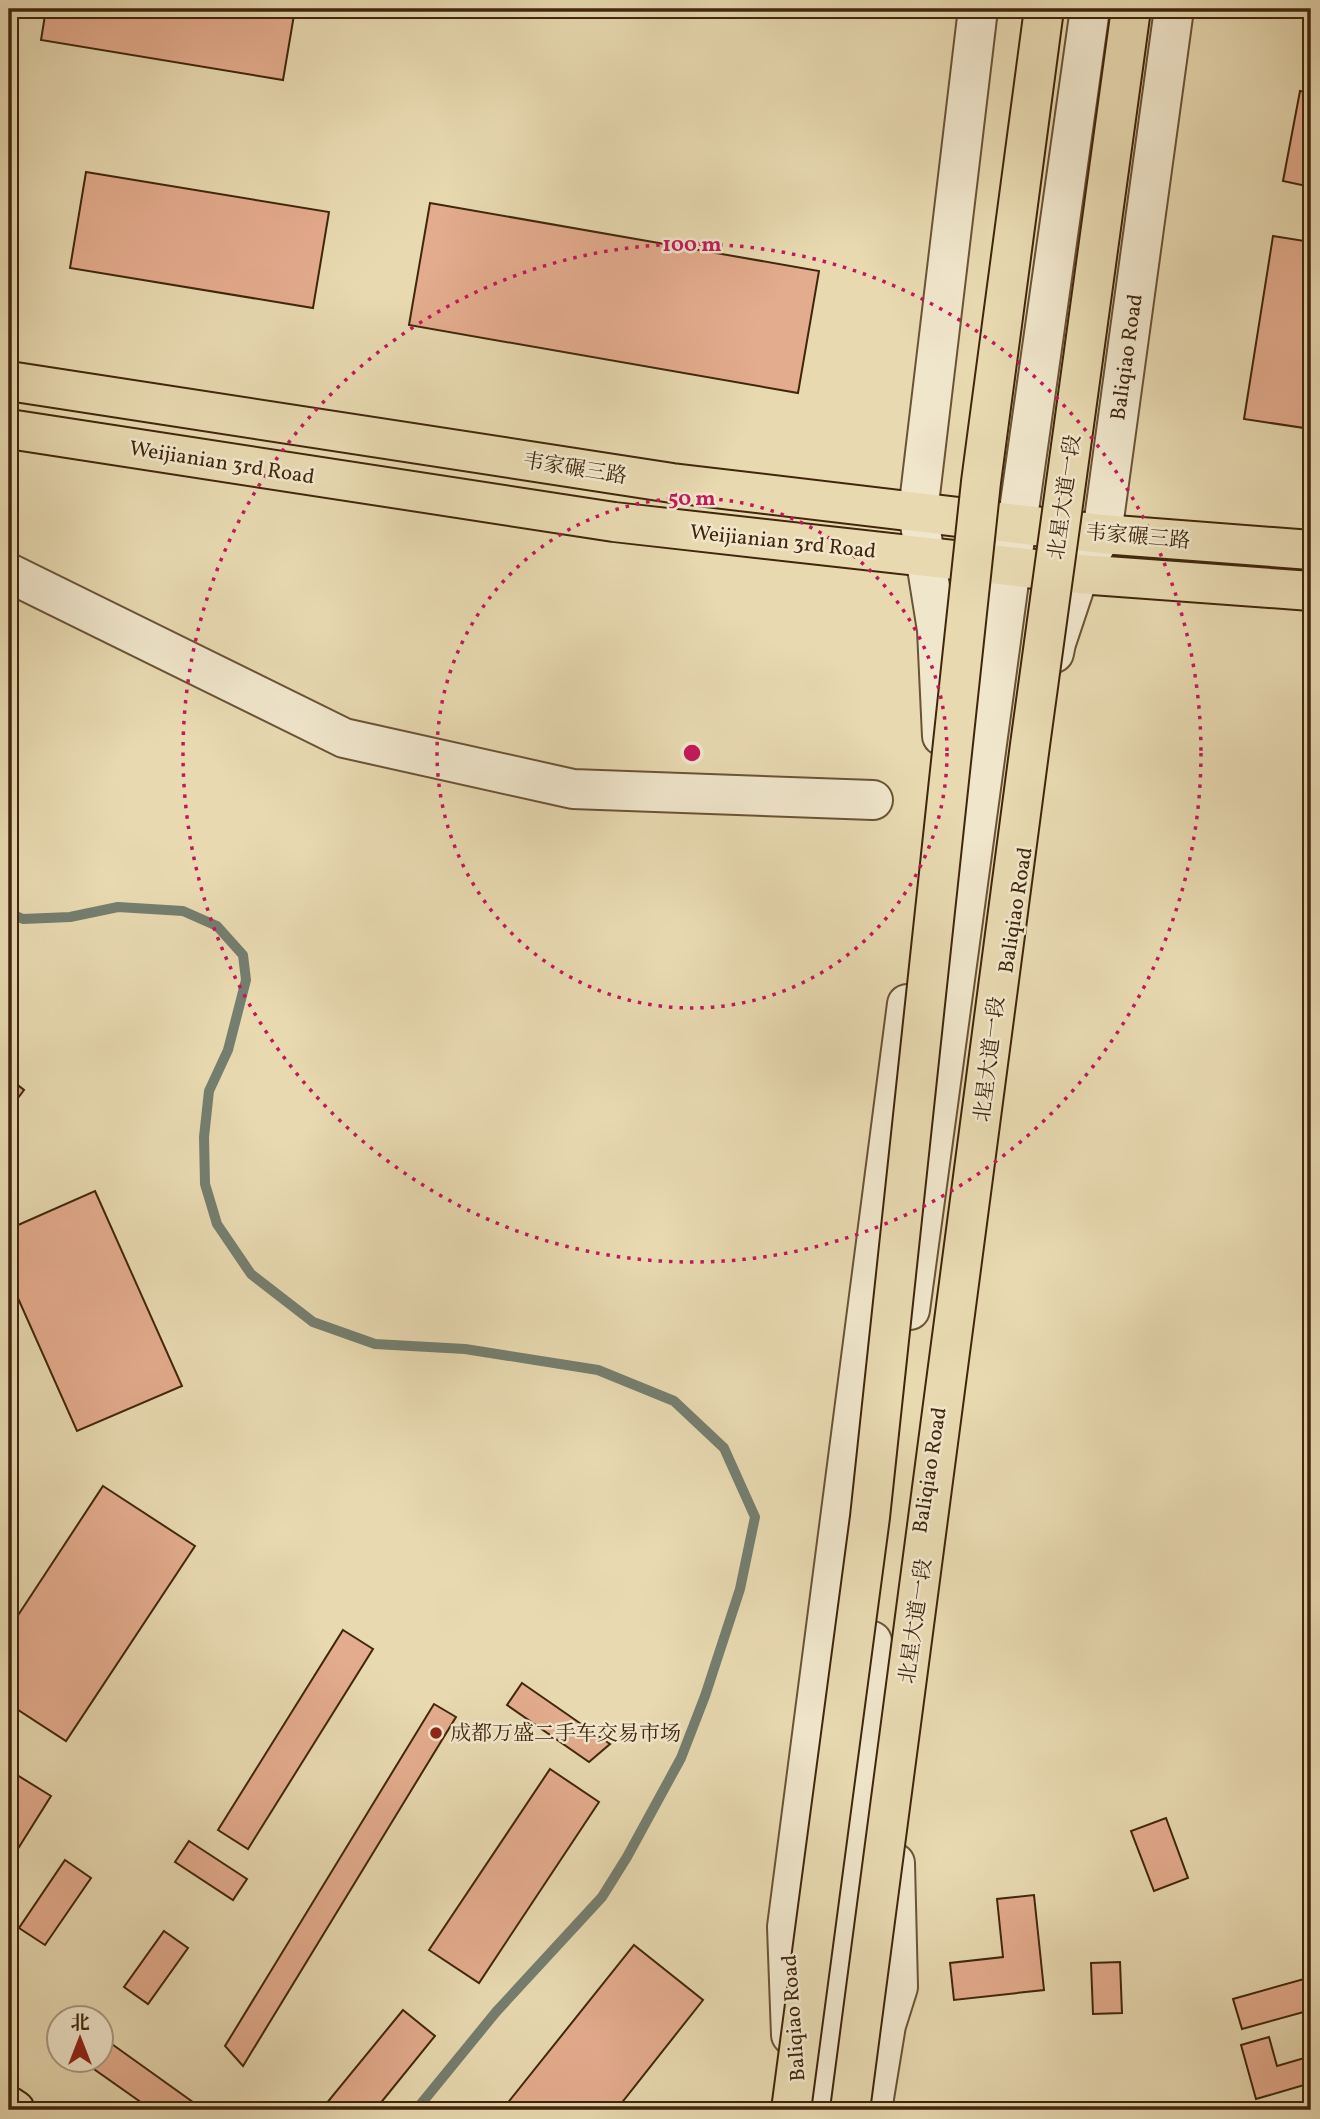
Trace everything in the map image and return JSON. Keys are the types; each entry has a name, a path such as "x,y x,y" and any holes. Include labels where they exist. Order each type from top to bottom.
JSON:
{"main road":[{"path":"790,2110 870,1517 981,482 1044,9"},
{"name":"北星大道一段","path":"850,2110 1028,758 1131,9"},
{"name":"韦家碾三路","path":"9,381 672,483 1101,534 1311,550"},
{"name":"Weijianian 3rd Road","path":"9,429 614,522 1079,574 1311,591"},
{"path":"9,2106 15,2110"}],"street":[{"name":"Baliqiao Road","path":"801,2110 790,2028 787,1927 942,730 937,630 918,512 978,9"},
{"name":"Baliqiao Road","path":"824,2110 839,1928 905,1348 1090,9"},
{"name":"Baliqiao Road","path":"872,2110 886,2025 898,1987 893,1706 1056,643 1079,574 1101,534 1174,9"},
{"path":"9,573 344,738 573,789 873,800"}],"building":[{"path":"46,9 295,9 283,80 41,40"},
{"path":"1300,91 1311,93 1311,187 1283,181"},
{"path":"86,172 329,212 313,308 70,268"},
{"path":"430,203 819,271 798,393 409,325"},
{"path":"1273,236 1311,242 1311,429 1244,419"},
{"path":"9,1078 24,1090 9,1110"},
{"path":"95,1191 182,1386 77,1431 9,1278 9,1229"},
{"path":"103,1486 195,1546 66,1741 9,1704 9,1629"},
{"path":"343,1630 373,1649 248,1849 218,1830"},
{"path":"522,1683 610,1744 589,1762 507,1705"},
{"path":"434,1704 456,1717 243,2066 225,2046"},
{"path":"550,1769 599,1802 479,1983 429,1950"},
{"path":"9,1770 51,1796 9,1863"},
{"path":"1166,1818 1188,1878 1154,1891 1131,1831"},
{"path":"189,1841 247,1879 233,1900 175,1862"},
{"path":"65,1860 91,1878 45,1945 19,1928"},
{"path":"1034,1895 1044,1990 954,2000 950,1963 1003,1957 997,1899"},
{"path":"164,1931 188,1948 148,2004 124,1987"},
{"path":"634,1945 703,2000 616,2110 502,2110"},
{"path":"1120,1962 1122,2013 1093,2014 1091,1963"},
{"path":"1311,1977 1311,2010 1242,2029 1233,1999"},
{"path":"403,2010 435,2036 375,2110 321,2110"},
{"path":"1269,2037 1277,2066 1311,2056 1311,2083 1256,2099 1241,2045"},
{"path":"116,2047 204,2110 152,2110 101,2074 116,2074"}],"waterway":[{"path":"9,913 23,919 70,917 118,907 183,911 217,926 243,955 246,980 228,1050 209,1091 204,1137 205,1184 217,1224 251,1274 313,1322 375,1344 465,1349 598,1370 674,1401 724,1448 755,1517 740,1589 705,1696 681,1758 627,1857 602,1897 496,2012 416,2110"}],"place":[{"name":"成都万盛二手车交易市场","path":"436,1733"}]}
